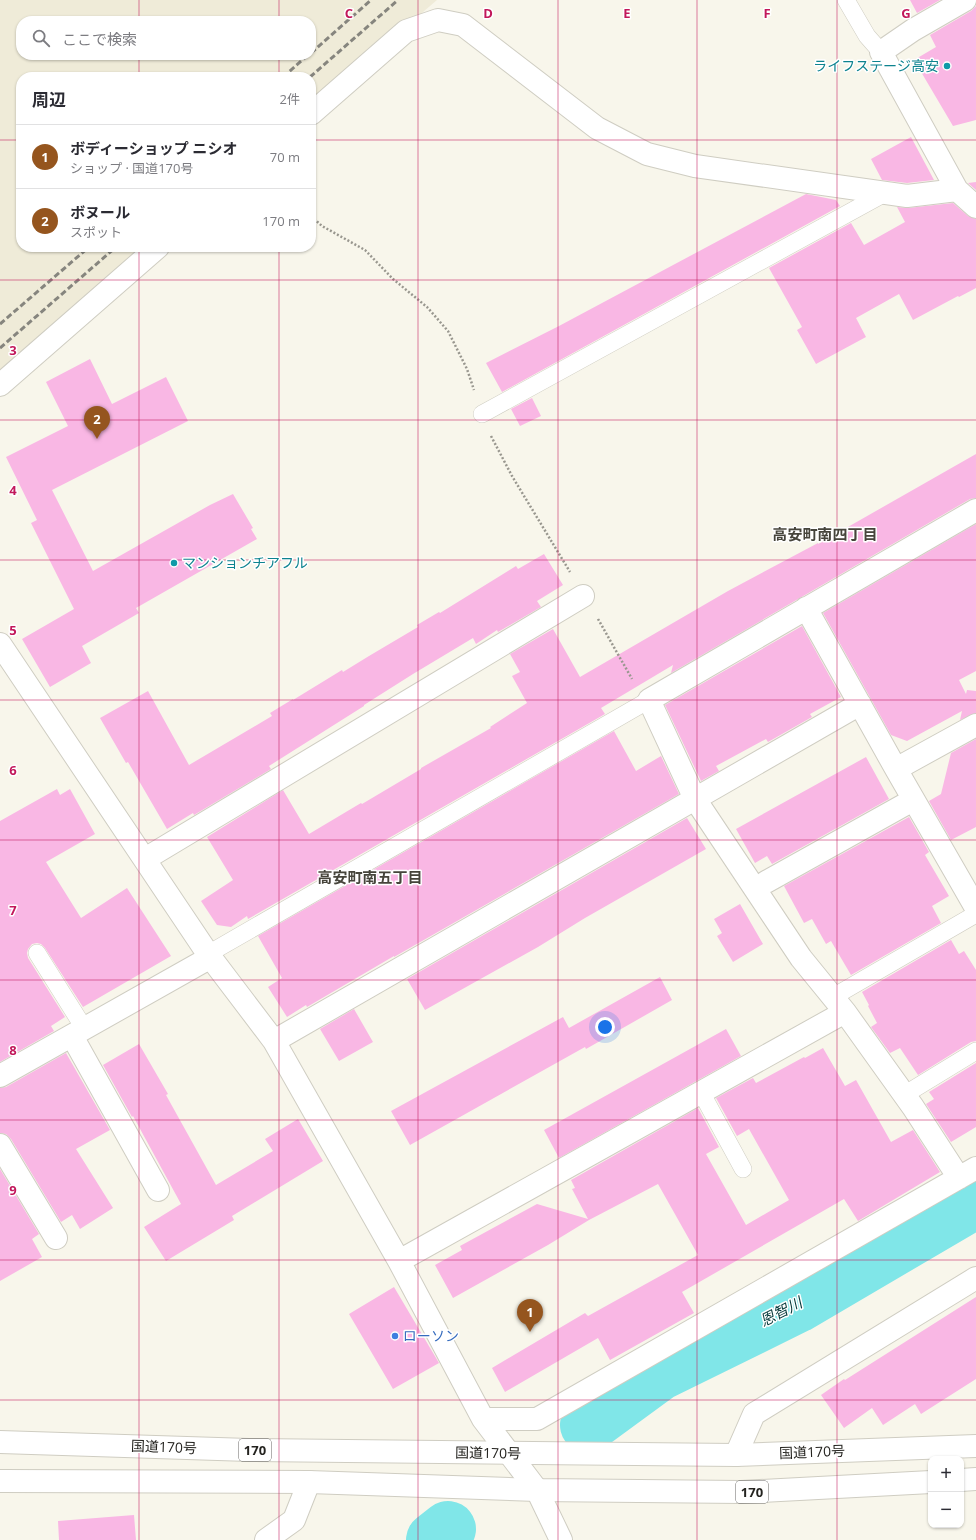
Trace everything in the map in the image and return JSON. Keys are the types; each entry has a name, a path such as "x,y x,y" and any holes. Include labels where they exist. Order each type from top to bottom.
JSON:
{"main road":[{"path":"964,0 913,30 881,52 958,190 976,207"},
{"path":"316,110 406,31 438,20 463,26 597,128 647,154 695,166 908,196 958,190"},
{"path":"0,385 152,252"},
{"path":"483,1419 537,1419 968,1173 904,1095 839,1005 801,958 694,799 649,700 976,510"},
{"path":"145,859 584,596"},
{"path":"806,608 913,800 976,908"},
{"path":"0,645 210,955 274,1040 399,1261 483,1419 540,1497 561,1540"},
{"path":"274,1040 860,704"},
{"path":"896,769 976,725"},
{"path":"766,882 913,800"},
{"path":"0,1076 210,955"},
{"path":"399,1261 702,1092 839,1005"},
{"path":"78,1032 158,1190"},
{"path":"0,1145 56,1238"},
{"path":"736,1456 754,1414 976,1278"},
{"name":"国道170号","path":"0,1442 248,1450 736,1456 976,1446"},
{"path":"964,1480 976,1479"},
{"name":"170","path":"0,1481 309,1482 456,1487 540,1497 573,1490 741,1492 928,1482"},
{"path":"266,1540 294,1520 309,1482"}],"lane":[{"path":"846,0 867,36 881,52"},
{"path":"482,414 885,193"},
{"path":"210,955 649,700"},
{"path":"839,1005 976,914"},
{"path":"37,953 78,1032"},
{"path":"904,1095 976,1051"},
{"path":"702,1092 743,1169"}],"path":[{"path":"316,221 322,226 365,250 392,279 426,308 448,331 467,369 489,434 512,476 616,649 630,676 649,700"}],"shaded area":[{"path":"0,0 437,0 316,104 316,72 16,72 16,252 144,252 0,376"}],"building":[{"path":"910,0 940,0 917,13"},
{"name":"ライフステージ高安","path":"976,6 976,120 953,126 914,60 936,47 930,35 971,11"},
{"path":"911,137 934,180 907,183 882,180 871,159"},
{"path":"976,182 976,190 968,183"},
{"path":"806,194 836,200 840,206 502,392 486,363 559,326"},
{"path":"953,203 968,216 976,219 976,288 913,320 899,294 856,318 866,337 816,364 797,330 802,327 769,268 851,223 864,245 905,222 897,207 908,208"},
{"path":"90,359 112,404 166,377 188,421 52,490 93,571 210,505 233,494 253,528 251,529 257,539 136,608 139,613 82,646 91,663 50,687 22,639 74,609 31,523 37,520 6,457 68,426 46,382"},
{"path":"532,398 541,416 520,426 511,409"},
{"path":"976,454 976,498 970,499 671,673 673,665 601,708 605,714 248,919 247,916 231,927 217,925 201,901 233,880 207,837 283,790 309,834 491,728 490,727 527,703 512,676 520,672 510,654 553,629 580,677 728,591 818,544"},
{"path":"976,524 976,671 959,680 966,694 967,690 976,691 976,713 960,720 962,711 907,741 891,735 823,613"},
{"path":"544,554 563,585 537,601 541,607 498,632 497,630 476,644 473,638 413,674 269,766 271,769 194,815 193,813 167,829 128,762 126,763 100,718 148,691 189,765 272,716 270,713 293,699 342,670 343,672 418,627 417,625 439,612 440,613 516,566 518,569"},
{"path":"802,626 841,697 810,714 812,717 768,742 766,739 716,766 719,771 701,781 665,705"},
{"path":"614,731 636,771 661,756 679,794 287,1017 268,987 282,978 258,936"},
{"path":"976,739 976,827 951,840 929,801 941,794 951,753"},
{"path":"866,757 889,799 772,864 767,856 755,863 736,829"},
{"path":"57,789 60,795 70,789 95,834 46,862 81,918 127,888 171,956 83,1007 45,948 41,944 32,944 28,949 28,958 65,1017 51,1026 54,1031 0,1062 0,821"},
{"path":"909,817 929,852 925,855 949,896 932,906 941,923 851,975 831,941 826,944 812,919 804,923 784,886"},
{"path":"687,818 706,849 585,918 538,947 425,1010 407,979"},
{"path":"740,904 763,944 733,962 717,936 722,933 714,919"},
{"path":"951,940 959,954 964,951 976,970 976,1041 971,1042 918,1075 900,1048 890,1053 871,1027 877,1023 862,992"},
{"path":"660,977 672,1000 586,1049 585,1047 410,1145 391,1111 563,1017 569,1028"},
{"path":"354,1009 373,1042 339,1061 320,1029"},
{"path":"726,1029 741,1056 559,1158 544,1130"},
{"path":"139,1044 168,1094 166,1095 216,1185 273,1151 265,1139 298,1119 323,1161 232,1216 234,1220 166,1261 144,1227 181,1204 133,1116 132,1117 103,1065"},
{"path":"823,1048 845,1086 856,1080 891,1142 913,1130 940,1172 858,1221 844,1199 682,1292 694,1313 610,1360 598,1338 505,1392 492,1368 585,1313 588,1316 698,1255 658,1184 589,1220 548,1245 453,1298 435,1265 462,1250 460,1246 537,1204 588,1219 572,1189 575,1188 571,1180 698,1108 719,1147 706,1154 746,1225 789,1200 749,1129 737,1136 716,1098 753,1078 756,1083"},
{"path":"66,1053 110,1130 76,1149 113,1208 80,1229 72,1215 61,1222 11,1139 6,1134 0,1133 0,1088 6,1087"},
{"path":"976,1063 976,1127 951,1142 926,1104 934,1099 929,1092"},
{"path":"0,1169 39,1234 32,1239 42,1257 0,1281"},
{"path":"394,1287 439,1363 393,1389 349,1314"},
{"path":"976,1297 976,1379 921,1414 915,1404 883,1425 872,1408 844,1428 821,1395 844,1379 845,1380"},
{"path":"134,1515 136,1540 59,1540 58,1521"}],"waterway":[{"name":"恩智川","path":"588,1425 659,1373 797,1305 976,1200"},
{"name":"恩智川","path":"434,1540 448,1529"}],"railway":[{"path":"316,49 371,0"},
{"path":"316,72 398,0"},
{"path":"289,72 302,60"},
{"path":"0,324 83,252"},
{"path":"0,348 110,252"}],"place":[{"name":"ライフステージ高安","path":"947,66"},
{"name":"ボヌール","path":"97,439"},
{"name":"マンションチアフル","path":"174,563"},
{"name":"ボディーショップ ニシオ","path":"530,1332"},
{"name":"ローソン","path":"395,1336"}],"district":[{"name":"高安町南四丁目","path":"825,535"},
{"name":"高安町南五丁目","path":"370,878"}]}
